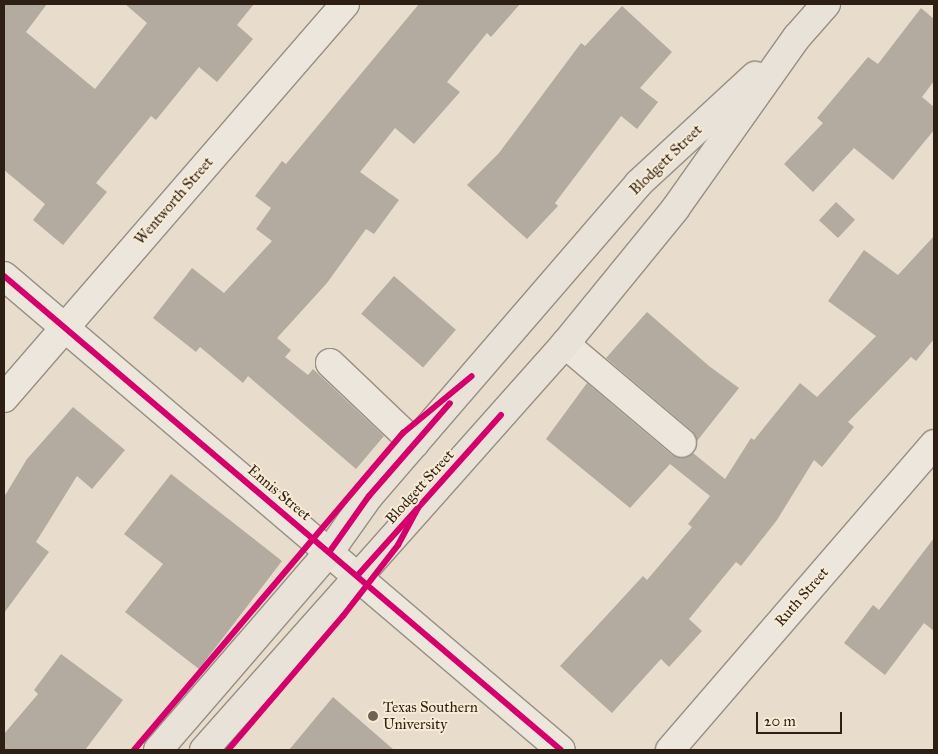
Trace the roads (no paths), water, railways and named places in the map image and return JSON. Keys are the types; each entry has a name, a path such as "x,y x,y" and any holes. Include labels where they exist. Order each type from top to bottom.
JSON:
{"main road":[{"name":"Blodgett Street","path":"204,750 565,344 675,210 797,38 826,4"},
{"name":"Blodgett Street","path":"158,750 330,551 369,496 638,183 797,38"}],"street":[{"name":"Wentworth Street","path":"4,398 345,4"},
{"name":"Ennis Street","path":"4,276 330,551 560,750"},
{"path":"565,344 682,443"},
{"path":"330,363 415,444"},
{"name":"Ruth Street","path":"670,750 934,444"}],"place":[{"name":"Texas Southern University","path":"373,716"}]}
